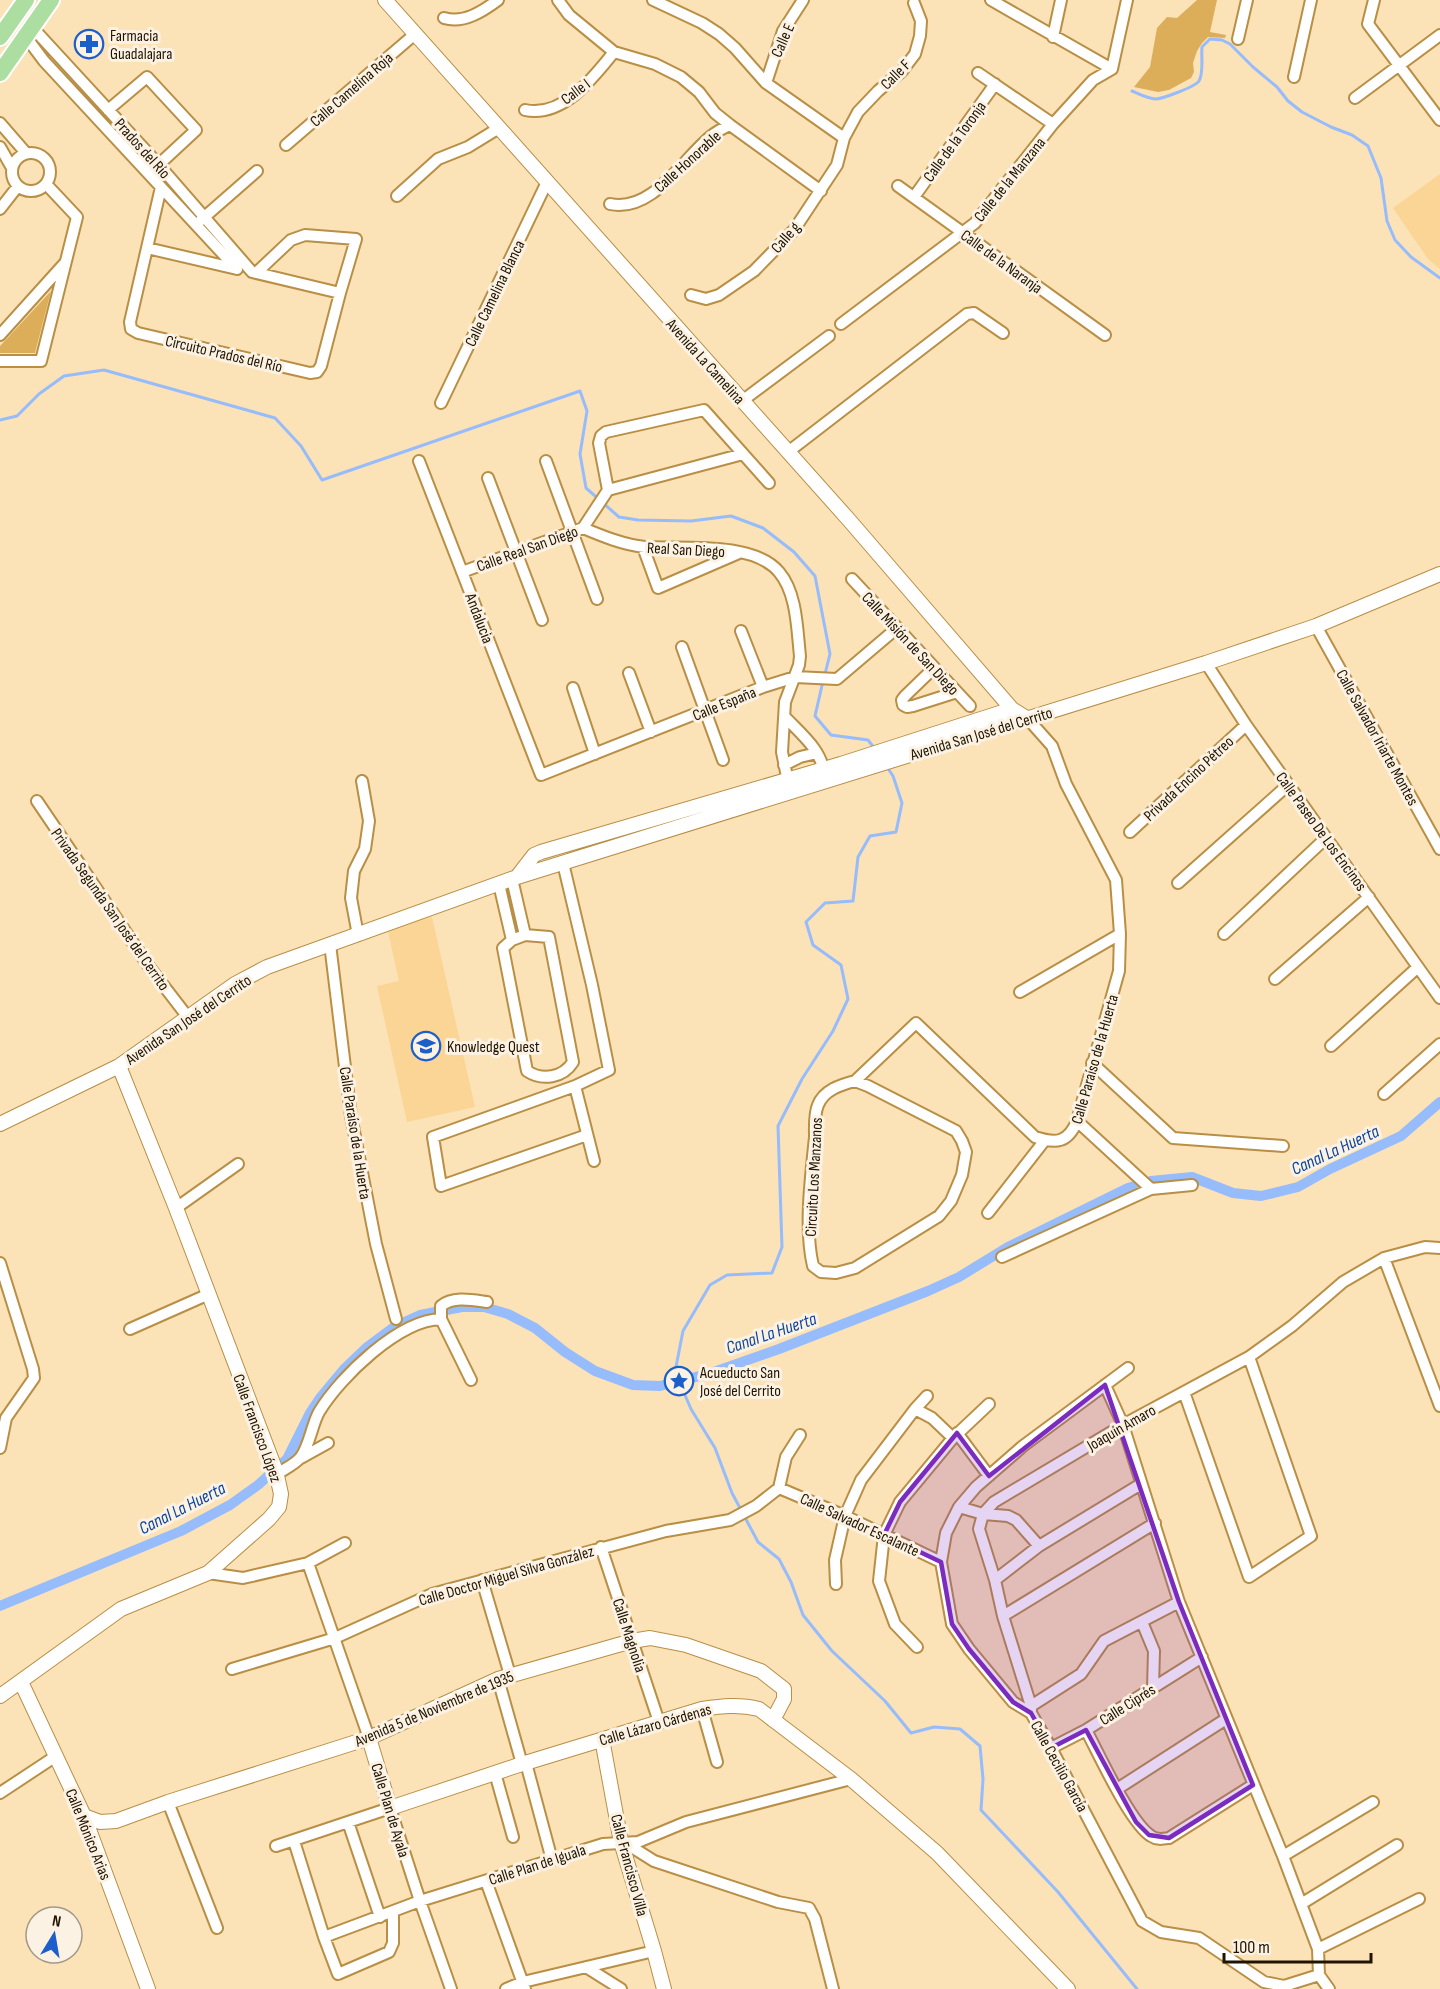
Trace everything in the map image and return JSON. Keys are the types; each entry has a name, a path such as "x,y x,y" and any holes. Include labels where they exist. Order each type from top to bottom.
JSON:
{"main road":[{"path":"3,25 26,0"},
{"path":"0,73 51,0"}],"street":[{"name":"Avenida La Camelina","path":"385,0 788,452 1012,709 1028,719"},
{"path":"444,18 459,20 476,14 498,0"},
{"path":"558,0 569,15 614,52 655,64 681,77 699,92 716,113 730,125 821,191"},
{"path":"653,0 667,3 719,34 735,48 766,83 844,138"},
{"name":"Calle E","path":"766,83 783,31 803,0"},
{"path":"1053,37 1061,0"},
{"path":"996,2 1112,69 1127,0"},
{"path":"1238,39 1247,0"},
{"path":"1294,77 1311,0"},
{"path":"1374,0 1368,24 1440,120"},
{"name":"Calle F","path":"844,138 858,112 902,71 915,54 921,21 914,3"},
{"name":"Prados del Río","path":"29,32 108,110 159,165 200,220 254,272"},
{"path":"29,32 44,61 161,187 200,220 237,269"},
{"name":"Calle Camelina Roja","path":"286,145 415,34"},
{"path":"1355,98 1440,35"},
{"name":"Calle I","path":"525,110 541,112 576,95 591,81 614,52"},
{"name":"Calle de la Manzana","path":"841,324 975,224 1053,124 1093,80 1112,69"},
{"path":"978,73 1053,124"},
{"path":"108,110 147,77 196,130 150,174"},
{"name":"Calle de la Toronja","path":"914,197 995,84"},
{"path":"0,123 26,153"},
{"name":"Calle Honorable","path":"610,204 620,206 639,202 672,177 712,135 730,125"},
{"path":"397,196 438,159 468,147 499,128"},
{"name":"Calle g","path":"691,295 706,299 720,295 754,271 794,230 837,165 844,138"},
{"path":"0,147 12,168 14,181 23,189 36,191 46,184 51,173 48,161 38,153 26,153 15,161 12,168"},
{"path":"200,220 257,171"},
{"name":"Calle Camelina Blanca","path":"441,403 547,183"},
{"path":"0,361 41,361 77,217 46,184"},
{"path":"0,209 18,186"},
{"name":"Calle de la Naranja","path":"898,186 1105,335"},
{"name":"Circuito Prados del Río","path":"161,187 130,322 131,329 138,333 310,373 317,372 321,366 356,239 305,235 291,240 254,272"},
{"path":"147,248 340,293"},
{"path":"0,335 65,262"},
{"path":"788,452 967,314 974,313 1003,333"},
{"path":"742,401 829,336"},
{"path":"743,454 606,493 599,443 601,436 606,432 704,410 769,483"},
{"name":"Andalucia","path":"419,461 540,775"},
{"path":"546,461 597,599"},
{"path":"488,478 542,620"},
{"name":"Calle Real San Diego","path":"462,572 583,528 606,493"},
{"name":"Real San Diego","path":"583,528 606,538 643,547 710,547 740,553 761,559 778,571 791,594 800,656 795,677 788,692 785,717"},
{"path":"643,547 658,588 740,553"},
{"name":"Avenida San José del Cerrito","path":"0,1124 119,1066 235,984 267,967 510,880 793,785 890,755 1028,719 1206,663 1316,626 1440,573"},
{"name":"Calle Misión de San Diego","path":"852,579 970,706"},
{"name":"Calle Salvador Iriarte Montes","path":"1316,626 1440,849"},
{"name":"Calle España","path":"540,775 763,687 795,677 832,680 842,677 897,628"},
{"path":"741,631 763,687"},
{"path":"682,647 723,760"},
{"name":"Calle Paseo De Los Encinos","path":"1206,663 1246,725 1440,998"},
{"path":"934,668 905,696 902,700 903,705 912,706 957,692"},
{"path":"629,673 651,732"},
{"path":"573,688 595,754"},
{"name":"Avenida San José del Cerrito","path":"890,755 1012,709"},
{"path":"785,717 817,753 824,775"},
{"path":"785,717 783,765 793,785"},
{"name":"Calle Paraíso de la Huerta","path":"1028,719 1052,746 1066,784 1116,880 1120,934 1119,971 1077,1121 1072,1134 1064,1139 1044,1140"},
{"name":"Privada Encino Pétreo","path":"1130,832 1246,725"},
{"path":"783,765 800,757 817,753"},
{"path":"358,935 351,898 354,870 365,849 369,821 362,781"},
{"name":"Avenida San José del Cerrito","path":"540,852 793,785"},
{"path":"1178,883 1288,785"},
{"name":"Privada Segunda San José del Cerrito","path":"37,801 150,968 188,1016"},
{"path":"1224,934 1326,838"},
{"path":"540,852 536,864 545,869"},
{"path":"512,940 510,880 534,855 540,852"},
{"path":"563,863 609,1070 575,1086 434,1137 441,1186 587,1135"},
{"path":"510,880 525,935"},
{"path":"1275,979 1369,897"},
{"path":"1020,992 1120,934"},
{"path":"525,935 549,937 573,1062 569,1069 552,1077 536,1077 527,1071 503,948 512,940 525,935"},
{"name":"Calle Paraíso de la Huerta","path":"330,944 351,1116 376,1244 396,1319"},
{"path":"1331,1046 1418,967"},
{"path":"855,1082 916,1023 1035,1137 1044,1140 988,1213"},
{"path":"1384,1094 1440,1044"},
{"path":"1092,1063 1173,1138 1283,1146"},
{"name":"Calle Francisco López","path":"0,1696 121,1609 208,1573 279,1508 281,1494 276,1471 176,1208 119,1066"},
{"name":"Circuito Los Manzanos","path":"855,1082 868,1086 956,1131 966,1152 962,1174 951,1201 939,1216 855,1268 836,1273 821,1272 813,1266 810,1251 810,1186 817,1106 826,1093 840,1085 855,1082"},
{"path":"575,1086 594,1161"},
{"name":"Calle Paraíso de la Huerta","path":"1077,1121 1150,1189"},
{"path":"176,1208 238,1164"},
{"path":"1002,1257 1150,1189 1192,1185"},
{"name":"Joaquín Amaro","path":"983,1514 994,1502 1122,1425 1249,1357 1292,1326 1343,1282 1384,1258 1425,1247 1440,1248"},
{"path":"1384,1258 1440,1406"},
{"path":"0,1263 34,1378 6,1418 0,1448"},
{"path":"130,1329 209,1294"},
{"path":"301,1458 319,1412 341,1382 390,1337 440,1313 446,1301 487,1302"},
{"path":"440,1313 471,1380"},
{"path":"1184,1392 1249,1576 1311,1536 1249,1357"},
{"name":"Calle Cecilio García","path":"1128,1368 1023,1446 976,1487 959,1507 946,1533 940,1562 951,1624 1013,1702 1031,1710 1142,1921 1161,1932 1199,1938 1263,1982 1284,1986 1318,1975"},
{"path":"1429,1376 1440,1371"},
{"path":"1105,1385 1122,1425 1179,1602 1283,1856 1318,1949 1318,1975 1329,1989"},
{"path":"836,1584 834,1560 845,1516 861,1480 927,1396"},
{"path":"917,1647 895,1624 879,1581 884,1535 900,1502 955,1436 989,1404"},
{"path":"915,1409 932,1418 955,1436 990,1476"},
{"path":"779,1488 786,1457 800,1435"},
{"path":"276,1471 328,1443"},
{"path":"995,1580 1039,1546 1141,1484"},
{"name":"Calle Salvador Escalante","path":"779,1488 845,1516 940,1562"},
{"name":"Calle Doctor Miguel Silva González","path":"232,1669 335,1638 432,1594 601,1547 666,1531 730,1520 756,1506 779,1488"},
{"path":"959,1507 983,1514 1008,1516 1016,1520 1039,1546"},
{"path":"983,1514 979,1529 1031,1710 1081,1674 1104,1641 1179,1602"},
{"path":"1003,1616 1155,1523"},
{"path":"208,1573 243,1578 308,1563 345,1543"},
{"name":"Calle Magnolia","path":"601,1547 659,1722"},
{"name":"Calle Plan de Ayala","path":"308,1563 369,1738 420,1901 452,1989"},
{"path":"482,1580 524,1763 552,1860"},
{"path":"1142,1622 1154,1651 1153,1688"},
{"name":"Avenida 5 de Noviembre de 1935","path":"84,1816 100,1822 116,1821 168,1802 369,1738 504,1677 650,1638 686,1645 761,1671 784,1689 784,1699 773,1720"},
{"name":"Calle Ciprés","path":"1051,1748 1086,1730 1202,1657"},
{"name":"Calle Mónico Arias","path":"21,1682 84,1816 148,1989"},
{"name":"Calle Lázaro Cárdenas","path":"276,1846 524,1763 702,1709 730,1705 746,1706 759,1709 851,1779 937,1853 1068,1989"},
{"path":"702,1709 717,1762"},
{"path":"1117,1789 1226,1719"},
{"path":"1086,1730 1136,1822 1149,1835 1158,1839 1169,1838 1253,1785"},
{"name":"Calle Francisco Villa","path":"602,1739 624,1843 664,1989"},
{"path":"0,1793 56,1756"},
{"path":"495,1773 513,1837"},
{"name":"Calle Plan de Iguala","path":"324,1937 420,1901 603,1844 638,1842 686,1822 851,1779"},
{"path":"168,1802 217,1928"},
{"path":"1283,1856 1373,1802"},
{"path":"348,1822 380,1917"},
{"path":"294,1841 338,1974 389,1952 393,1943 393,1912"},
{"path":"624,1843 654,1861 778,1902 809,1908 815,1919 833,1989"},
{"path":"1301,1904 1397,1845"},
{"path":"486,1881 524,1985"},
{"path":"1318,1949 1419,1899"},
{"path":"506,1989 654,1951"},
{"path":"586,1967 621,1989"}],"highlighted area":[{"path":"1105,1385 1179,1602 1253,1785 1169,1838 1149,1835 1136,1822 1086,1730 1051,1748 1031,1713 1013,1702 969,1649 952,1624 941,1562 884,1535 900,1502 957,1433 989,1476"}],"shaded area":[{"path":"1197,0 1217,0 1210,32 1226,35 1225,38 1208,37 1197,51 1191,78 1169,90 1158,92 1134,87 1150,67 1157,28 1167,17 1177,18"},
{"path":"1440,174 1440,269 1428,259 1393,208"},
{"path":"51,291 35,353 0,353 0,346"},
{"name":"Knowledge Quest","path":"432,917 475,1107 407,1122 377,986 399,981 387,927"}],"waterway":[{"path":"1132,91 1155,99 1191,86 1201,78 1202,47 1210,39 1222,40 1230,44 1302,112 1352,135 1368,146 1381,178 1387,221 1395,240 1411,257 1440,278"},
{"path":"0,420 17,416 39,394 64,376 104,370 275,418 301,446 322,480 580,391 587,411 580,454 586,488 619,517 638,520 691,521 731,516 763,528 794,552 815,576 830,654 825,674"},
{"path":"823,681 815,716 831,735 868,740 875,749"},
{"path":"887,767 893,776 902,803 896,832 870,836 858,857 853,901 825,903 806,922 813,945 841,965 848,999 833,1031 802,1079 778,1126 782,1247 772,1273 727,1275 710,1285 683,1331 675,1372 691,1409 715,1448 732,1493 758,1542 779,1559 791,1582 803,1615 832,1651 885,1701 911,1733 934,1727 960,1729 980,1746 983,1779 981,1810 1058,1892 1137,1989"},
{"name":"Canal La Huerta","path":"0,1606 181,1531 230,1505 258,1485 287,1459 310,1413 345,1368 366,1348 394,1327 420,1315 462,1307 484,1307 508,1314 535,1328 565,1352 595,1371 633,1385 660,1386 711,1373 779,1349 928,1291 959,1277 1008,1247 1128,1188 1151,1181 1192,1177 1233,1193 1261,1196 1298,1187 1330,1169 1401,1136 1440,1102"}],"place":[{"name":"Farmacia Guadalajara","path":"89,44"},
{"name":"Knowledge Quest","path":"426,1046"},
{"name":"Acueducto San José del Cerrito","path":"679,1381"}]}
